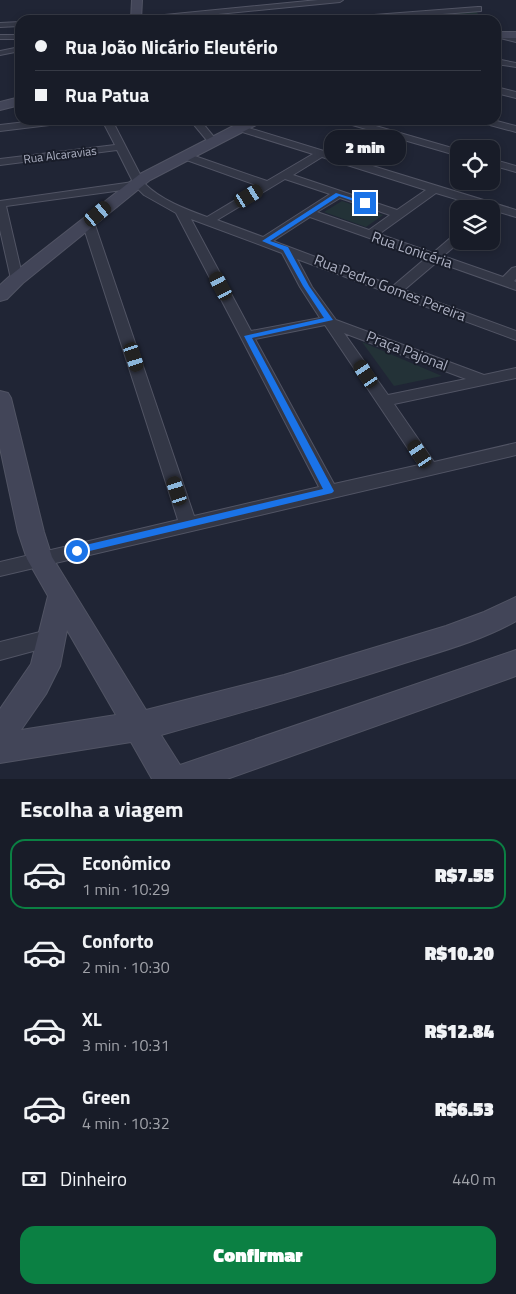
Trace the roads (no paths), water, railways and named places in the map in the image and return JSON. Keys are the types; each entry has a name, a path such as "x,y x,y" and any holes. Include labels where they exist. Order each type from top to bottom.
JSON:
{"street":[{"path":"136,15 137,0"},
{"path":"232,15 348,9 480,12 473,0"},
{"path":"0,24 15,24"},
{"path":"501,35 516,35"},
{"path":"0,37 15,36"},
{"path":"501,36 516,40"},
{"path":"0,53 15,50"},
{"path":"501,62 516,65"},
{"path":"501,91 516,95"},
{"path":"0,106 15,102"},
{"path":"0,128 25,125"},
{"name":"Rua Pedro Gomes Pereira","path":"109,125 136,184 148,193 181,211 516,336"},
{"path":"199,125 213,142"},
{"path":"0,295 17,278 136,184 245,125"},
{"path":"362,125 450,150"},
{"path":"501,125 516,129"},
{"path":"239,128 469,200"},
{"name":"Rua Alcaravias","path":"0,162 120,147"},
{"path":"209,220 320,154"},
{"path":"186,156 268,185"},
{"path":"500,165 516,169"},
{"path":"283,175 398,214"},
{"path":"17,278 5,252 0,204 136,184"},
{"path":"370,235 434,188"},
{"path":"265,241 338,194"},
{"path":"500,210 516,214"},
{"path":"181,211 329,491"},
{"name":"Rua Lonicéria","path":"309,213 511,285"},
{"path":"88,222 188,525"},
{"path":"396,290 450,244"},
{"path":"286,249 306,286 430,468"},
{"path":"511,285 516,271"},
{"path":"248,336 330,321"},
{"name":"Praça Pajonal","path":"330,321 483,380"},
{"path":"384,401 516,373"},
{"path":"0,398 30,532 40,559 170,779"},
{"path":"0,568 516,449"},
{"path":"0,734 35,685 45,666 61,596"},
{"path":"0,748 140,726 284,688 430,643 494,620 516,608"},
{"path":"0,651 52,638"},
{"path":"182,779 234,769 516,663"}]}
